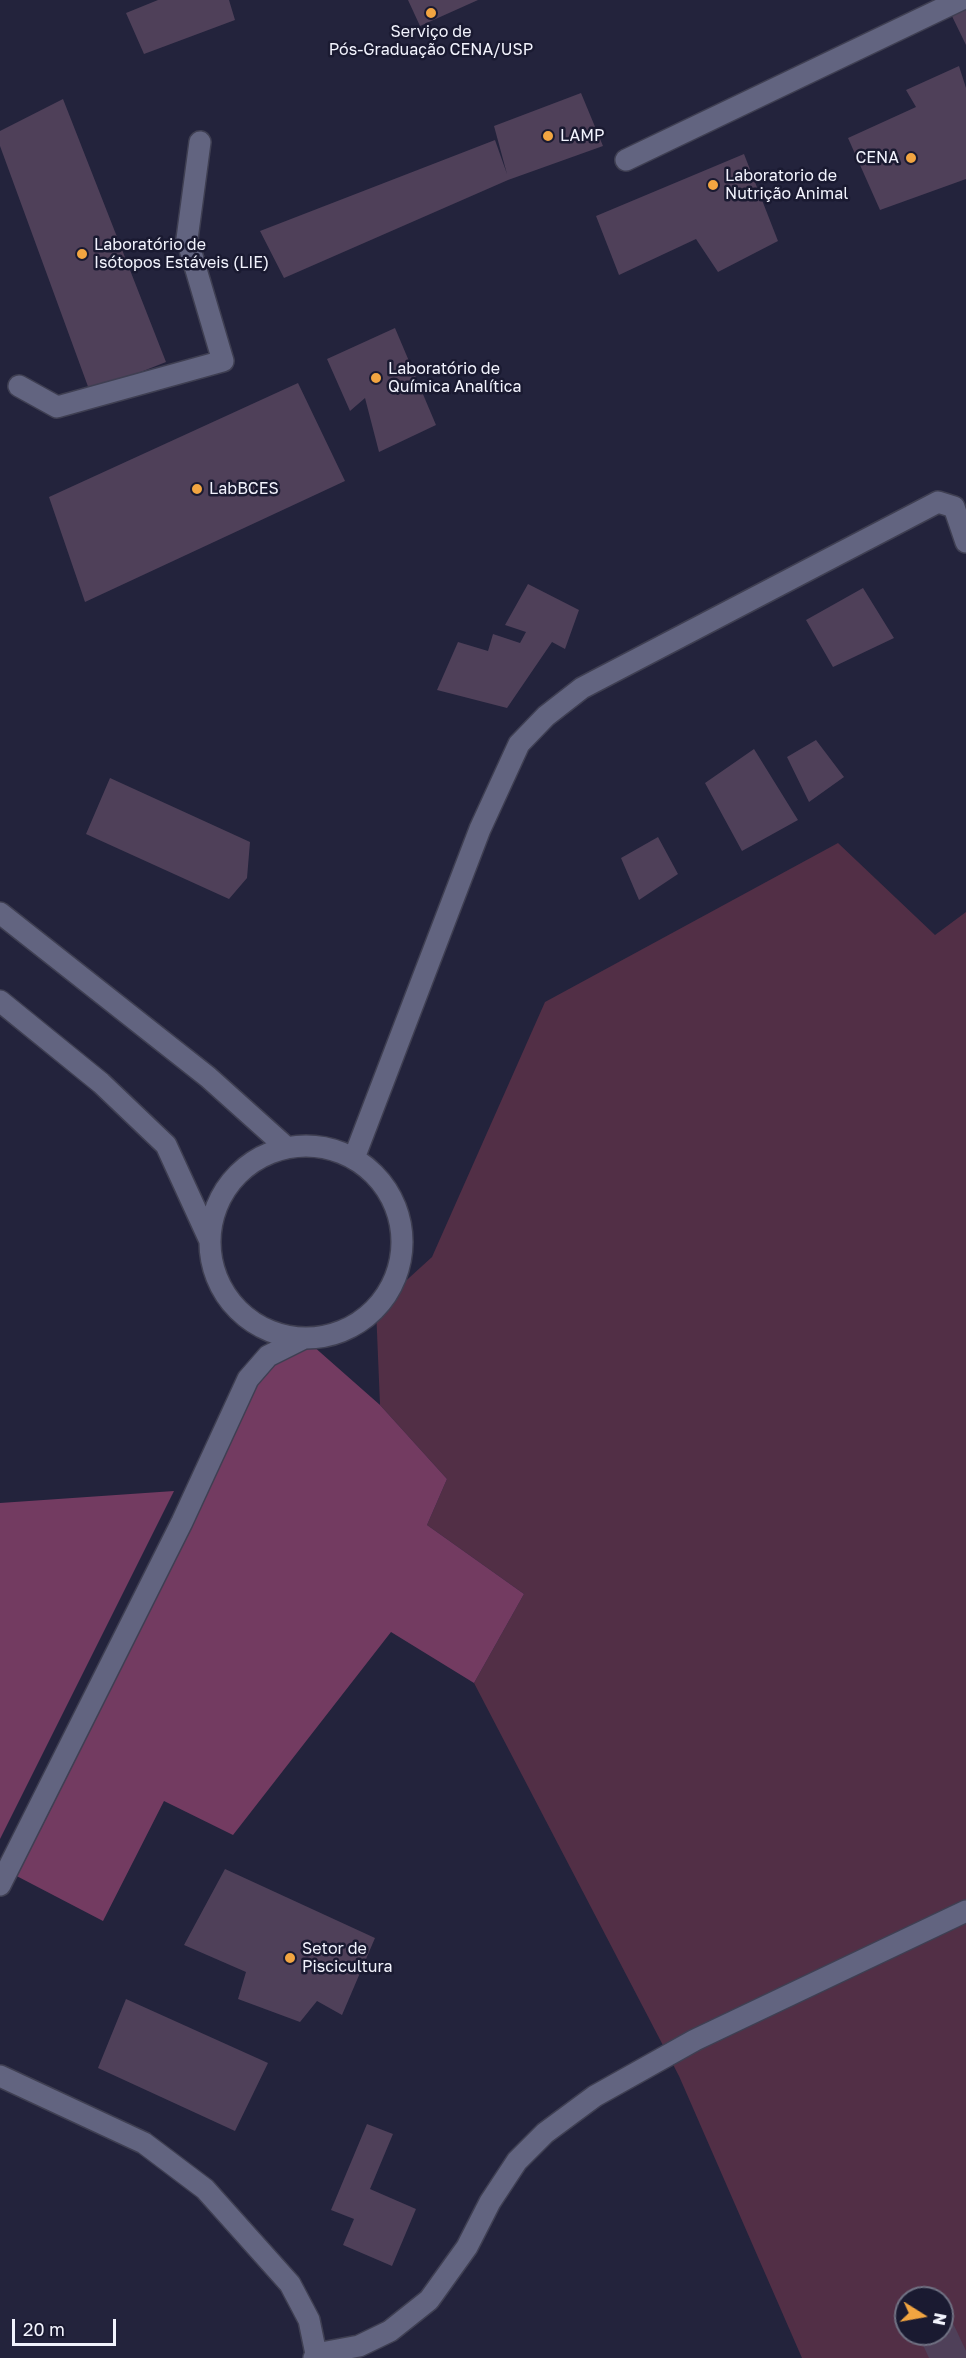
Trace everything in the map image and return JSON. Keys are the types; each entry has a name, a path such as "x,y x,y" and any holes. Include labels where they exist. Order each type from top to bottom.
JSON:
{"lane":[{"path":"626,160 960,0"},
{"path":"19,386 57,407 223,361 187,239 200,142"},
{"path":"354,1158 480,829 519,744 546,716 582,688 938,502 954,507 966,542"},
{"path":"0,913 208,1077 286,1147"},
{"path":"0,1001 101,1083 166,1145 210,1240"},
{"path":"0,1885 182,1522 248,1379 268,1356 304,1338 344,1331 361,1320 376,1308 397,1273 402,1253 398,1213 390,1194 379,1178 354,1158 327,1147 306,1145 286,1147 267,1154 234,1177 222,1193 214,1211 210,1240 214,1271 222,1289 234,1305 249,1319 265,1329 304,1338"},
{"path":"0,2076 144,2143 205,2189 290,2284 309,2320 315,2356 359,2346 390,2331 429,2300 467,2247 490,2202 517,2161 545,2133 595,2096 695,2040 966,1911"}],"shaded area":[{"path":"838,843 935,935 966,912 966,2358 802,2358 679,2076 474,1683 524,1594 427,1525 447,1479 380,1405 376,1308 432,1257 545,1002"},
{"path":"304,1338 380,1405 447,1479 427,1525 524,1594 474,1683 391,1632 233,1835 164,1801 103,1921 7,1871 248,1379"},
{"path":"174,1491 0,1839 0,1503"}],"building":[{"path":"158,0 229,0 235,20 144,54 126,13"},
{"name":"Serviço de Pós-Graduação CENA/USP","path":"408,0 478,0 420,26"},
{"path":"966,3 966,45 949,10"},
{"name":"CENA","path":"959,66 966,88 966,179 880,210 848,138 916,107 906,90"},
{"path":"581,93 603,146 508,180 284,278 260,231 495,140 507,174 494,126"},
{"name":"Laboratório de Isótopos Estáveis (LIE)","path":"63,99 166,362 90,392 0,146 0,131"},
{"name":"Laboratorio de Nutrição Animal","path":"744,154 778,241 718,272 696,239 619,275 596,216"},
{"name":"Laboratório de Química Analítica","path":"395,328 436,425 379,452 365,398 350,411 327,359"},
{"name":"LabBCES","path":"298,383 345,481 85,602 49,497"},
{"path":"528,584 579,610 565,649 552,642 507,708 437,690 458,642 488,651 493,634 520,643 526,632 505,625"},
{"path":"863,588 894,638 833,667 806,620"},
{"path":"816,740 844,777 809,802 787,757"},
{"path":"754,749 798,820 742,851 705,783"},
{"path":"110,778 250,842 247,878 229,899 86,834"},
{"path":"658,837 678,874 639,900 621,858"},
{"name":"Setor de Piscicultura","path":"225,1869 375,1938 342,2015 317,2001 300,2022 238,1999 246,1972 184,1945"},
{"path":"126,1999 268,2063 235,2131 98,2068"},
{"path":"367,2124 393,2134 370,2189 416,2209 392,2266 343,2245 354,2219 331,2210"},
{"path":"954,2325 966,2351 966,2358 929,2358 924,2346 954,2346"}],"place":[{"name":"Serviço de Pós-Graduação CENA/USP","path":"431,13"},
{"name":"LAMP","path":"548,136"},
{"name":"CENA","path":"911,158"},
{"name":"Laboratorio de Nutrição Animal","path":"713,185"},
{"name":"Laboratório de Isótopos Estáveis (LIE)","path":"82,254"},
{"name":"Laboratório de Química Analítica","path":"376,378"},
{"name":"LabBCES","path":"197,489"},
{"name":"Setor de Piscicultura","path":"290,1958"}]}
